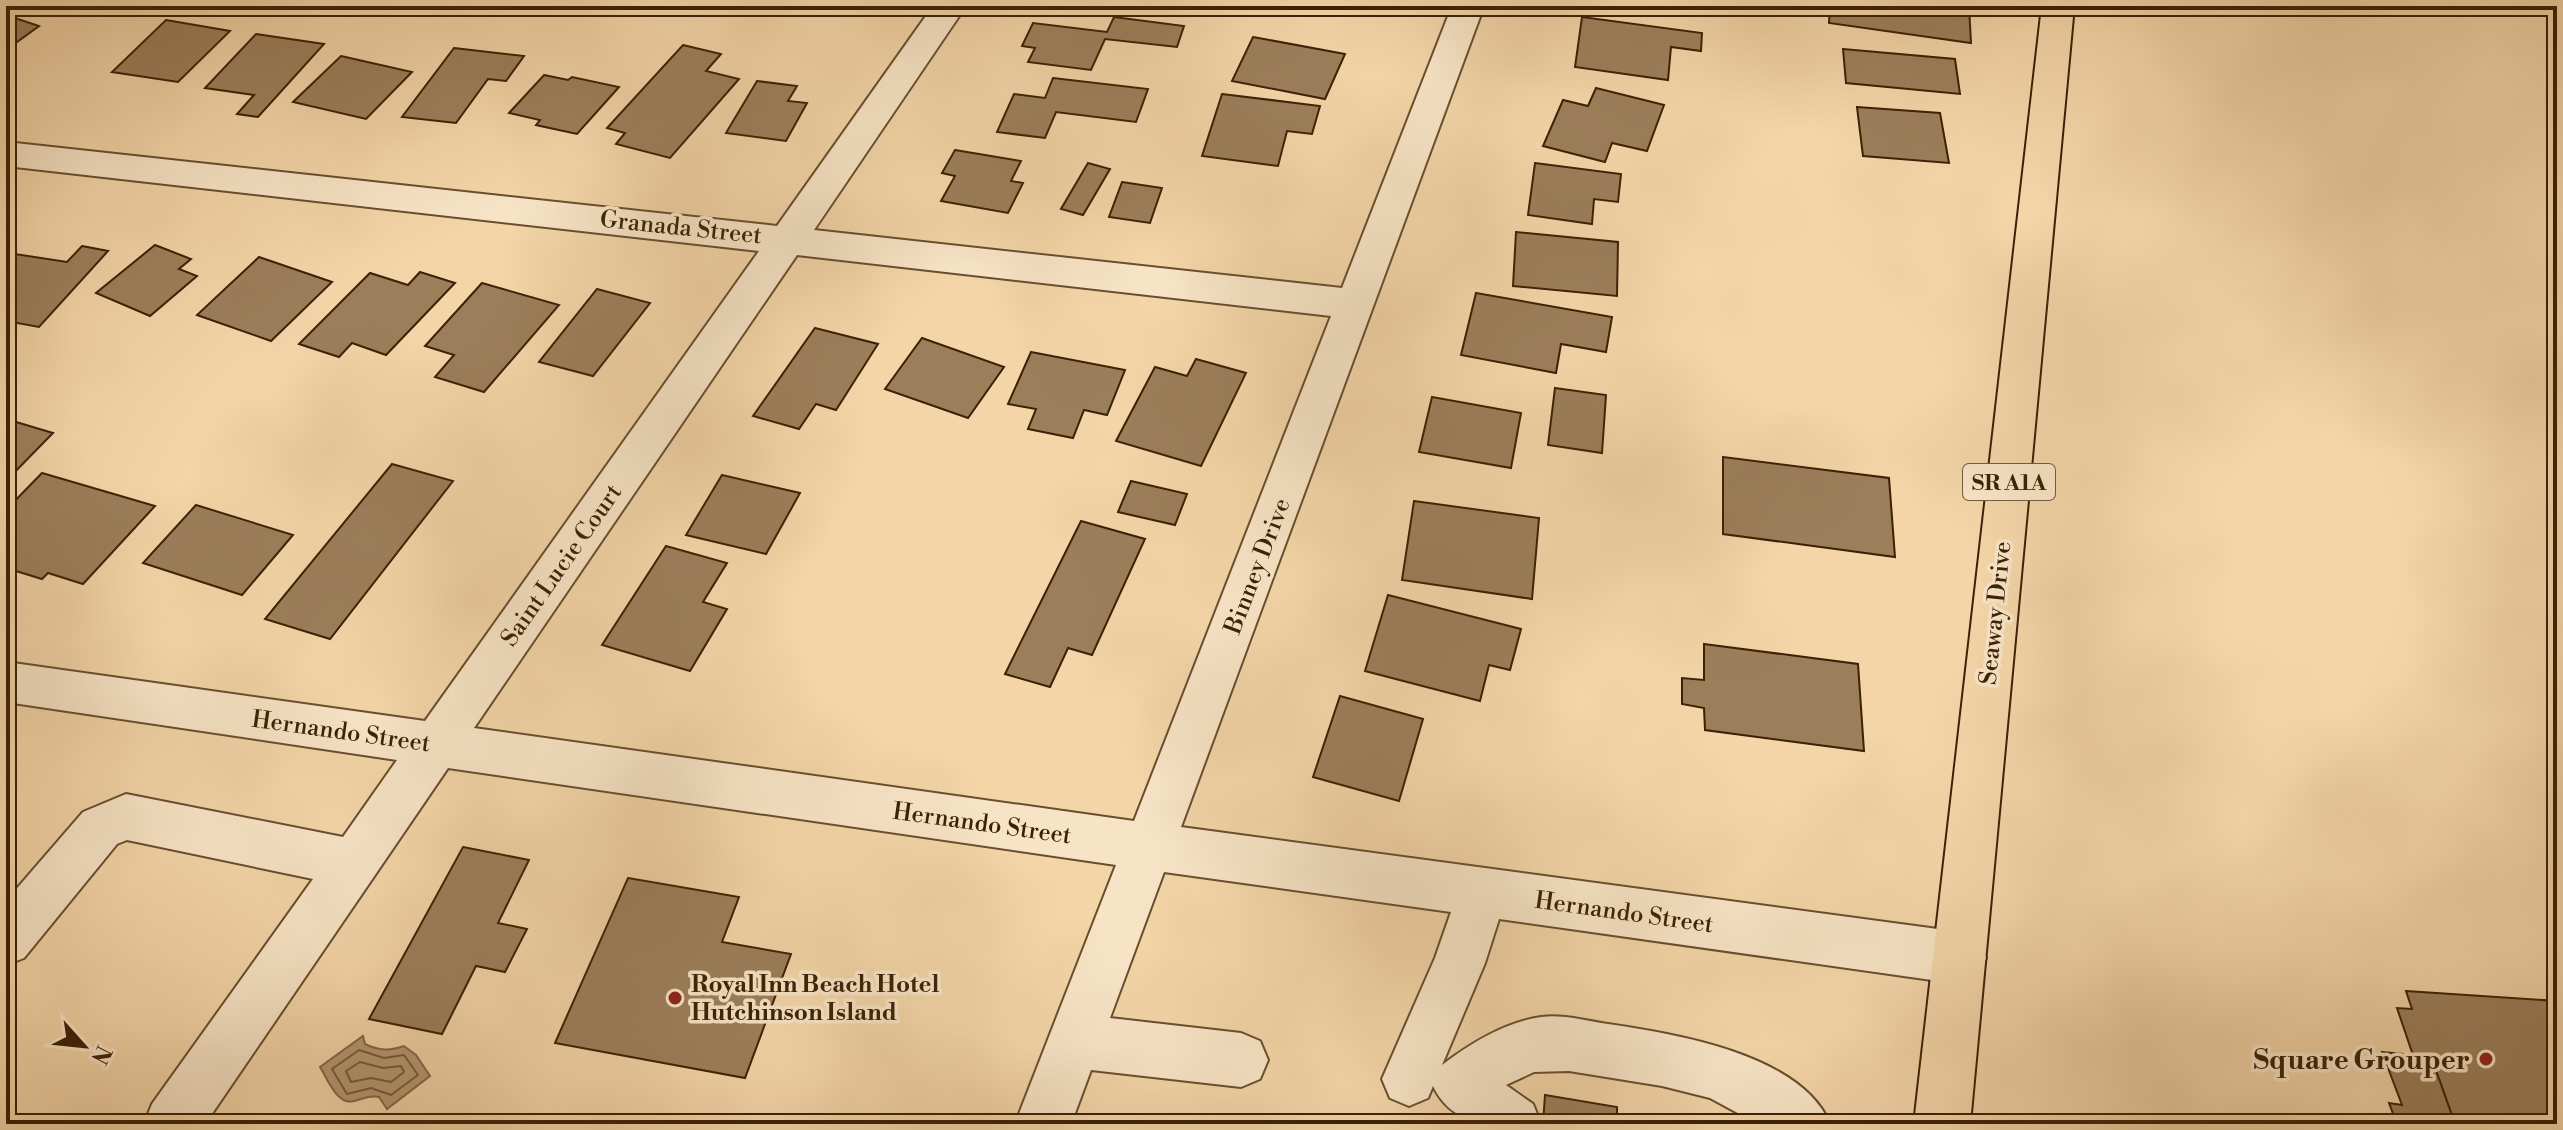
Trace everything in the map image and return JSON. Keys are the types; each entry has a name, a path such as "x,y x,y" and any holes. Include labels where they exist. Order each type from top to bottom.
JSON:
{"main road":[{"name":"Seaway Drive","path":"1942,1124 2058,6"}],"street":[{"name":"Saint Lucie Court","path":"172,1124 950,6"},
{"name":"Binney Drive","path":"1043,1124 1468,6"},
{"name":"Granada Street","path":"6,154 1356,304"},
{"name":"Hernando Street","path":"6,682 1960,958"},
{"path":"6,940 100,828 126,817 353,863"},
{"path":"1434,1082 1459,963 1483,892"},
{"path":"1075,1041 1241,1060"},
{"path":"1434,1082 1485,1066 1515,1050 1548,1043 1658,1057 1715,1070 1758,1091 1802,1124"},
{"path":"1434,1082 1513,1124"}],"water":[{"path":"363,1036 365,1044 375,1048 404,1046 416,1055 430,1076 387,1109 379,1097 354,1101 342,1099 320,1067"}],"building":[{"path":"821,6 853,6 849,14 818,10"},
{"path":"1629,6 1709,6 1709,14"},
{"path":"1830,6 1969,6 1971,43 1829,23"},
{"path":"6,15 39,26 6,50"},
{"path":"1114,17 1184,26 1177,47 1105,39 1091,70 1028,62 1035,48 1022,46 1033,23 1107,32"},
{"path":"1582,17 1702,33 1701,51 1671,47 1668,80 1575,67"},
{"path":"166,20 230,31 178,82 112,72"},
{"path":"256,34 324,44 258,117 237,114 254,95 205,88"},
{"path":"1253,37 1345,54 1325,99 1232,81"},
{"path":"683,45 721,54 706,71 739,79 670,158 616,144 625,133 607,128"},
{"path":"454,48 524,56 506,81 488,79 456,123 402,117"},
{"path":"1843,49 1955,59 1960,94 1846,83"},
{"path":"341,56 412,72 366,119 293,102"},
{"path":"544,75 568,80 572,77 619,87 577,134 536,125 540,120 509,113"},
{"path":"1053,78 1148,89 1136,122 1056,112 1045,138 997,132 1014,94 1045,98"},
{"path":"757,81 797,86 788,101 807,103 786,141 726,133"},
{"path":"1596,88 1664,105 1647,151 1612,143 1605,162 1543,146 1563,100 1588,106"},
{"path":"1222,94 1320,106 1312,134 1287,131 1278,166 1202,156"},
{"path":"1857,107 1940,113 1949,163 1863,156"},
{"path":"955,150 1021,161 1011,181 1023,183 1008,213 941,201 955,176 942,173"},
{"path":"1088,163 1110,169 1083,215 1061,209"},
{"path":"1535,163 1621,174 1618,202 1594,199 1592,224 1528,215"},
{"path":"1122,182 1162,188 1150,223 1109,217"},
{"path":"1516,232 1618,242 1617,296 1513,286"},
{"path":"155,245 191,259 179,269 197,276 150,316 96,293"},
{"path":"82,246 108,251 39,327 6,321 6,264 15,254 67,262"},
{"path":"259,257 332,282 271,341 197,315"},
{"path":"420,272 455,283 386,355 352,343 339,357 299,344 370,273 408,285"},
{"path":"482,283 559,305 484,392 435,377 454,355 425,346"},
{"path":"597,289 650,303 593,376 539,362"},
{"path":"1476,293 1612,317 1606,352 1561,344 1556,373 1461,355"},
{"path":"815,328 878,344 836,410 816,404 799,429 753,416"},
{"path":"922,338 1004,367 968,418 885,389"},
{"path":"1031,352 1125,370 1107,415 1084,410 1073,438 1028,429 1036,409 1008,404"},
{"path":"1196,359 1246,373 1201,466 1116,441 1155,367 1187,376"},
{"path":"1555,388 1606,395 1602,453 1548,445"},
{"path":"1432,397 1521,413 1511,468 1419,452"},
{"path":"6,419 53,433 6,481"},
{"path":"1723,457 1889,478 1895,557 1723,534"},
{"path":"392,464 453,481 330,639 265,619"},
{"path":"42,473 155,506 83,584 48,573 42,579 6,568 6,510"},
{"path":"722,475 800,493 766,554 686,535"},
{"path":"1131,481 1187,494 1175,525 1118,512"},
{"path":"1414,501 1539,518 1532,599 1402,580"},
{"path":"196,505 293,535 242,595 143,563"},
{"path":"1081,521 1145,539 1092,655 1068,648 1050,687 1005,674"},
{"path":"666,546 727,563 703,602 727,609 690,671 602,645"},
{"path":"1388,595 1521,629 1510,670 1489,665 1480,701 1365,671"},
{"path":"1704,644 1858,664 1864,751 1705,730 1704,708 1682,704 1682,678 1704,680"},
{"path":"1340,696 1423,719 1399,801 1313,777"},
{"path":"463,847 529,860 498,923 527,929 505,972 476,966 442,1034 369,1019"},
{"name":"Royal Inn Beach Hotel Hutchinson Island","path":"628,878 739,897 722,942 791,954 745,1078 555,1043"},
{"name":"Square Grouper","path":"2406,991 2557,1001 2557,1124 2455,1124 2434,1065 2416,1064 2397,1008 2412,1009"},
{"path":"2382,1052 2413,1055 2416,1064 2434,1065 2455,1124 2397,1124 2389,1103 2402,1105"},
{"path":"1545,1095 1617,1107 1617,1124 1543,1124"}],"place":[{"name":"Royal Inn Beach Hotel Hutchinson Island","path":"675,998"},
{"name":"Square Grouper","path":"2486,1059"}]}
